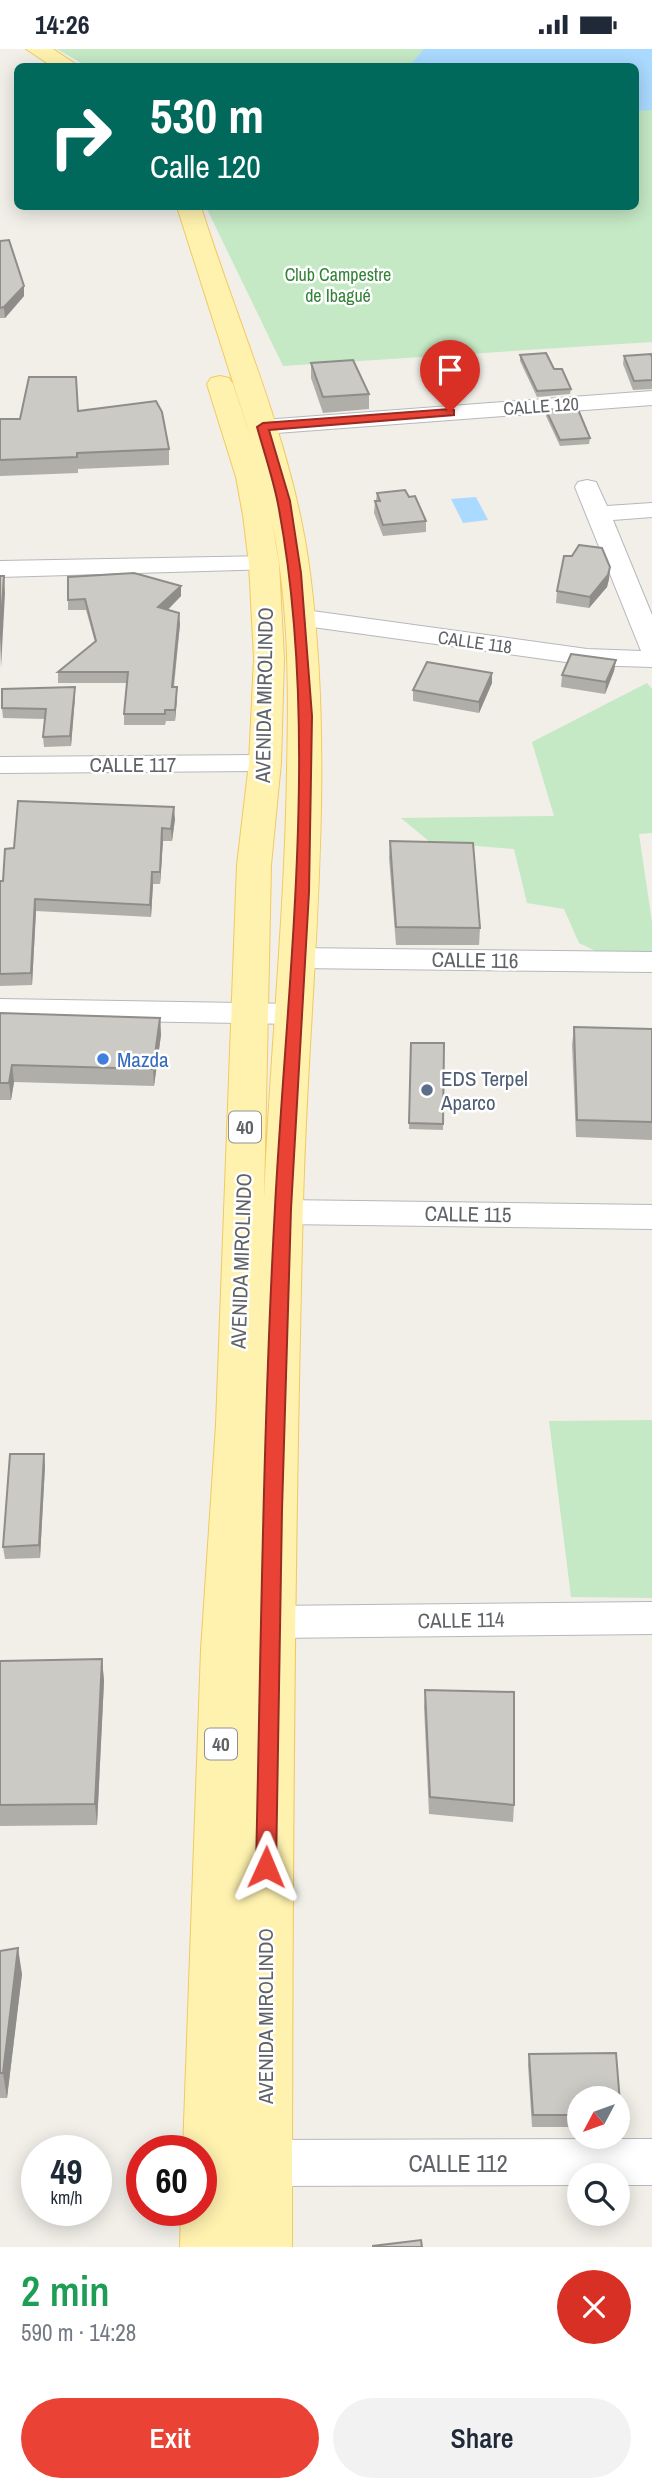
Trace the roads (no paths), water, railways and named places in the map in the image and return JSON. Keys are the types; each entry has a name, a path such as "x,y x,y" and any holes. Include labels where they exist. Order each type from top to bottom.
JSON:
{"main road":[{"path":"27,52 59,63"},
{"path":"164,210 195,311"},
{"name":"AVENIDA MIROLINDO","path":"190,210 263,427 284,501 299,617 305,728 302,880 297,958 271,1014 237,1425 224,1650 208,2247"},
{"name":"AVENIDA MIROLINDO","path":"211,357 250,477 264,565 269,658 265,764 254,865 271,1014 284,1212 265,1908 264,2247"}],"street":[{"name":"CALLE 120","path":"263,427 652,398"},
{"path":"587,487 652,647"},
{"path":"599,514 652,510"},
{"path":"0,569 264,565"},
{"name":"CALLE 118","path":"299,617 587,657 652,659"},
{"name":"CALLE 117","path":"0,765 265,764"},
{"name":"CALLE 116","path":"297,958 652,962"},
{"path":"0,1009 271,1014"},
{"name":"CALLE 115","path":"284,1212 652,1217"},
{"name":"CALLE 114","path":"271,1622 652,1618"},
{"name":"CALLE 112","path":"264,2163 652,2162"}],"water":[{"path":"424,49 652,49 652,110 639,111 639,63 412,63"},
{"path":"476,497 488,520 463,523 451,499"}],"place":[{"name":"Mazda","path":"103,1059"},
{"name":"EDS Terpel Aparco","path":"427,1090"}],"park label":[{"name":"Club Campestre de Ibagué","path":"338,284"}]}
